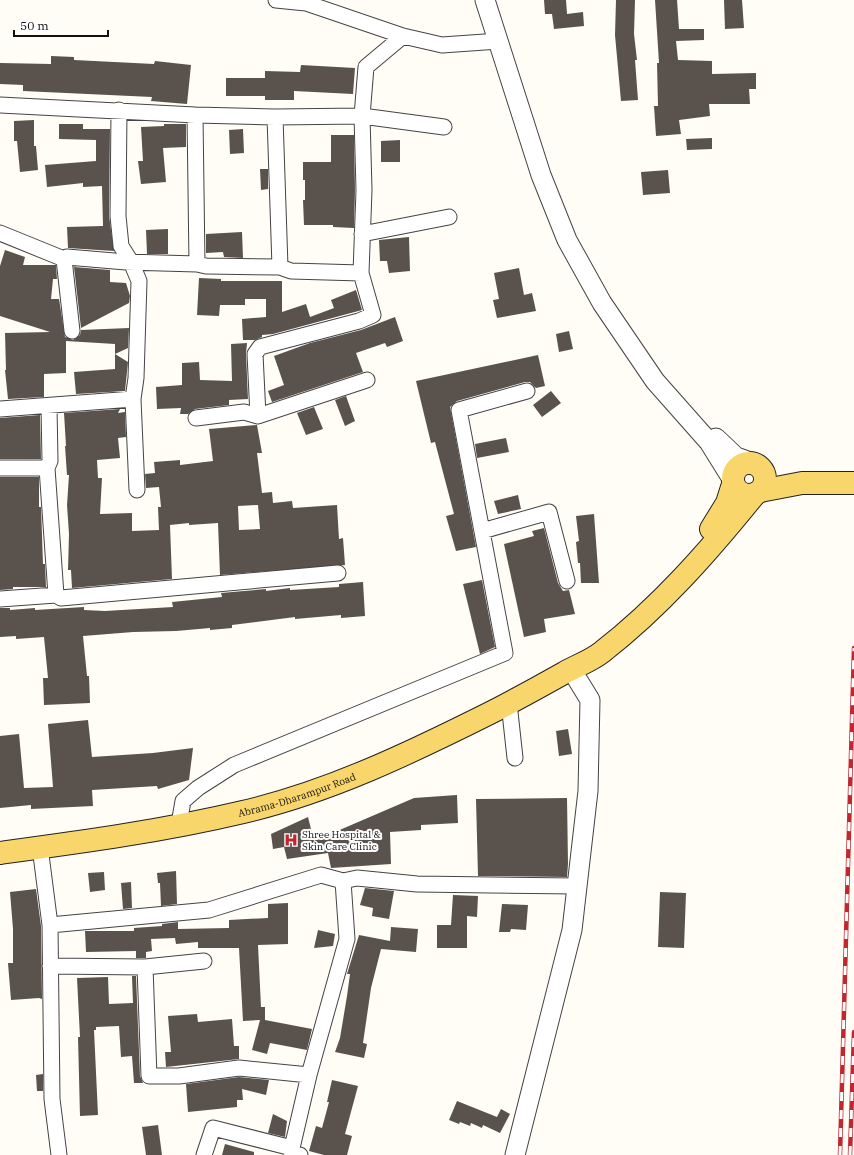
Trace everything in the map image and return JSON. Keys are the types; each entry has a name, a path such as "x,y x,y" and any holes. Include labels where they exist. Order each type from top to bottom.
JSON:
{"main road":[{"path":"733,482 736,489 745,495 757,480"},
{"path":"757,480 854,484"},
{"path":"571,669 600,654 635,624 674,586 716,541 757,480"},
{"path":"571,669 627,618 702,542 722,514 733,482"},
{"name":"Abrama-Dharampur Road","path":"0,853 40,848 244,812 326,787 427,744 509,703 571,669"}],"street":[{"path":"276,0 306,3 402,36 442,45 498,41"},
{"path":"485,0 541,175 567,240 602,303 655,381 709,442 733,482"},
{"path":"258,416 255,354 260,347 359,321 373,315 360,273 364,190 362,116 366,67 402,36"},
{"path":"0,105 195,115 275,117 362,116 444,127"},
{"path":"119,110 118,216 121,246 132,262 139,281 136,378 133,399 137,490"},
{"path":"195,115 197,264"},
{"path":"275,117 280,267"},
{"path":"362,234 449,217"},
{"path":"0,233 64,259 67,257 132,262 197,264 206,266 280,267 291,270 360,273"},
{"path":"64,259 72,330"},
{"path":"621,330 722,445 736,457 757,480"},
{"path":"196,418 244,412 258,416 367,380"},
{"path":"179,824 183,801 198,788 234,765 505,653 459,410 527,391"},
{"path":"0,409 48,407 133,399"},
{"path":"48,407 50,461 47,468 56,595"},
{"path":"0,468 47,468"},
{"path":"482,531 549,512 567,581"},
{"path":"0,599 56,595 61,598 338,573"},
{"path":"515,1155 572,930 588,791 590,700 571,669"},
{"path":"509,703 515,758"},
{"path":"40,848 50,925 52,1099 59,1155"},
{"path":"50,925 209,910 321,875 343,881 357,878 417,884 577,886"},
{"path":"204,1155 213,1128 296,1151 309,1075 347,939 343,881"},
{"path":"50,966 145,967 204,961"},
{"path":"145,967 149,1076 179,1076 239,1068 309,1075"}],"building":[{"path":"544,0 566,0 567,14 583,12 584,26 554,29 552,14 545,14"},
{"path":"616,0 635,0 634,34 637,60 635,60 638,100 621,101 615,35"},
{"path":"655,0 677,0 679,29 704,29 704,40 676,41 678,60 712,61 712,74 756,73 756,89 749,89 750,104 709,104 710,116 679,120 681,134 656,136 654,106 658,106 657,63 659,63"},
{"path":"724,0 742,0 744,28 725,29"},
{"path":"51,56 74,57 74,60 154,64 155,61 191,65 187,104 151,101 152,97 23,91 23,85 0,84 0,63 51,64"},
{"path":"301,65 355,68 353,94 294,91 294,100 265,100 265,96 226,96 226,78 265,78 265,71 300,72"},
{"path":"34,120 34,146 36,146 38,170 20,172 17,141 14,141 14,121"},
{"path":"59,124 83,124 83,129 110,129 109,216 114,251 68,248 67,227 103,226 102,186 83,187 83,183 47,187 45,165 96,161 96,140 59,139"},
{"path":"164,124 186,124 186,147 163,148 166,182 141,184 138,161 143,161 141,127 164,126"},
{"path":"243,129 244,153 230,154 229,130"},
{"path":"331,135 354,135 354,228 333,227 333,225 304,225 303,200 305,200 305,180 303,180 303,162 331,162"},
{"path":"712,138 712,149 687,150 686,139"},
{"path":"400,140 400,162 381,162 381,141"},
{"path":"260,169 268,169 268,189 261,190"},
{"path":"668,170 670,193 643,195 641,172"},
{"path":"168,229 168,254 147,254 146,230"},
{"path":"242,232 243,258 224,257 223,252 206,253 206,234"},
{"path":"409,237 410,271 389,273 387,261 380,261 379,240"},
{"path":"5,250 25,257 23,265 56,265 57,279 53,279 51,299 59,299 65,337 73,340 80,335 81,330 129,328 128,348 115,354 115,344 66,341 66,373 44,374 44,397 8,399 5,370 5,333 50,332 0,316 0,266"},
{"path":"74,267 110,270 110,282 126,283 130,296 129,303 81,328"},
{"path":"519,268 524,295 532,293 536,311 497,318 493,300 499,299 494,273"},
{"path":"199,278 221,279 221,281 282,281 282,312 306,304 310,317 334,308 331,300 356,290 362,310 273,334 262,335 262,337 255,340 243,340 242,319 266,317 266,299 245,299 245,305 220,305 219,316 197,315"},
{"path":"395,317 403,341 387,347 385,343 356,353 363,372 272,402 268,391 284,385 274,356 310,343 361,330"},
{"path":"569,331 573,349 559,352 556,334"},
{"path":"247,343 248,399 229,400 229,405 195,409 188,414 180,414 181,408 157,409 156,387 182,385 182,363 199,362 200,380 232,381 231,344"},
{"path":"115,354 128,362 125,391 76,394 74,372 115,369"},
{"path":"538,355 545,386 536,388 530,382 525,382 457,401 450,407 476,547 456,551 446,516 454,514 435,442 431,443 416,381"},
{"path":"551,391 561,403 542,417 533,405"},
{"path":"346,396 355,421 345,426 335,400"},
{"path":"314,407 323,429 306,435 297,413"},
{"path":"120,409 118,413 125,412 126,437 118,438 120,458 97,460 98,478 102,478 100,514 132,513 132,531 159,530 158,507 161,507 159,487 146,488 145,474 155,473 154,462 180,460 180,465 213,461 209,429 257,425 262,453 257,453 262,493 272,492 273,503 292,501 293,508 337,505 339,539 343,538 345,565 220,575 218,523 189,525 189,523 170,525 172,579 72,588 71,570 68,570 69,534 67,505 69,475 67,475 64,413","holes":["258,505 260,529 239,530 238,506"]},
{"path":"40,415 41,459 0,459 0,418"},
{"path":"506,438 509,452 477,458 475,444"},
{"path":"0,477 39,477 39,507 41,507 43,564 45,564 46,587 13,587 13,589 0,590"},
{"path":"518,495 521,509 498,514 494,501"},
{"path":"594,514 599,583 581,583 580,563 578,563 576,542 579,541 576,516"},
{"path":"544,528 558,583 563,591 569,590 575,614 544,619 546,632 524,637 504,544 534,536 532,531"},
{"path":"482,580 495,647 480,654 463,584"},
{"path":"363,582 365,616 341,618 341,615 295,619 295,617 232,625 232,628 210,630 210,628 83,636 87,676 89,676 90,703 44,705 43,678 48,678 44,637 16,639 16,636 0,637 0,608 10,608 10,610 35,608 35,610 84,607 84,610 105,611 173,607 172,602 222,597 221,593 266,589 266,591 290,588 290,590 339,587 339,584"},
{"path":"88,720 92,757 153,753 193,748 189,780 158,789 157,786 92,790 93,806 31,809 31,805 0,808 0,736 19,734 24,788 53,787 48,724"},
{"path":"568,729 572,754 559,756 556,731"},
{"path":"457,795 458,823 421,825 421,830 390,832 391,864 331,868 328,853 287,859 284,847 273,849 271,834 308,817 314,841 414,798"},
{"path":"567,798 567,877 478,876 476,799"},
{"path":"176,871 177,904 161,906 160,883 158,883 157,873"},
{"path":"104,872 105,890 90,892 88,873"},
{"path":"131,882 132,908 123,909 121,883"},
{"path":"365,888 394,891 389,919 372,916 373,908 360,905"},
{"path":"36,889 41,926 42,999 11,1000 8,963 13,963 13,929 10,892"},
{"path":"660,892 686,893 684,948 658,947"},
{"path":"453,895 478,896 477,917 467,916 467,948 437,948 437,925 451,925"},
{"path":"288,903 288,944 258,945 261,1007 265,1007 265,1020 312,1029 307,1050 270,1043 267,1054 252,1050 260,1020 243,1021 239,948 198,948 198,942 176,944 175,938 151,939 152,951 146,952 146,958 136,958 136,951 86,952 85,931 134,931 134,928 162,926 162,924 178,922 178,929 229,928 229,920 268,918 268,904"},
{"path":"502,904 528,905 526,930 511,929 510,932 499,932"},
{"path":"391,927 418,929 416,952 381,949 371,988 363,1043 367,1044 364,1058 335,1052 340,1038 347,996 350,974 347,974 359,935 390,941"},
{"path":"318,930 335,934 333,946 314,948"},
{"path":"132,976 136,976 140,1076 143,1083 134,1083 132,1056 121,1057 119,1026 96,1027 96,1030 94,1030 98,1115 80,1116 78,1037 80,1037 77,978 108,977 109,1004 133,1003"},
{"path":"197,1014 198,1022 232,1019 234,1046 239,1046 239,1059 166,1067 165,1052 171,1052 168,1016"},
{"path":"43,1074 43,1091 37,1091 36,1075"},
{"path":"239,1077 269,1080 266,1095 242,1089 243,1100 237,1100 237,1107 188,1112 186,1084"},
{"path":"332,1080 358,1086 345,1134 352,1136 347,1155 324,1155 309,1151 316,1126 322,1128 329,1102 327,1102"},
{"path":"457,1101 497,1117 501,1109 510,1114 500,1133 483,1125 482,1128 471,1123 470,1126 460,1122 459,1124 449,1120"},
{"path":"273,1114 287,1121 285,1137 268,1133"},
{"path":"158,1125 162,1155 146,1155 142,1127"},
{"path":"225,1144 254,1152 254,1155 222,1155"}],"railway":[{"path":"840,1155 854,648"},
{"path":"850,1155 854,1032"}],"place":[{"name":"Shree Hospital & Skin Care Clinic","path":"291,840"}]}
